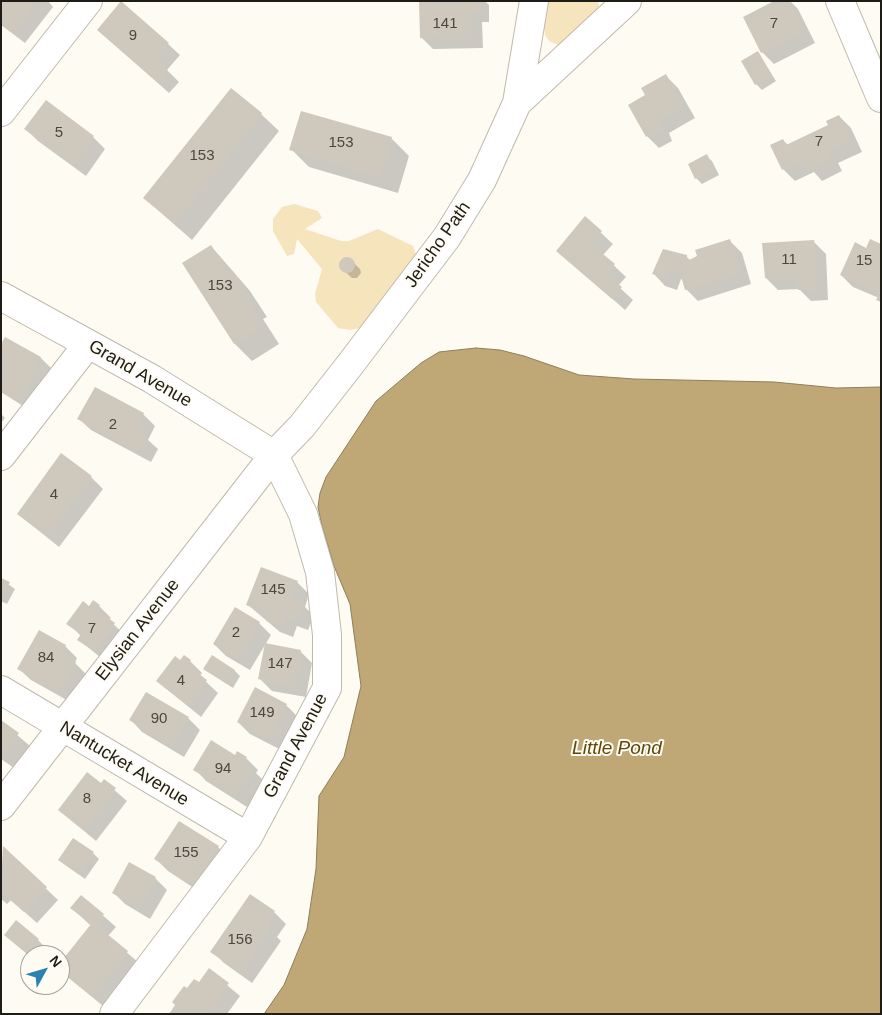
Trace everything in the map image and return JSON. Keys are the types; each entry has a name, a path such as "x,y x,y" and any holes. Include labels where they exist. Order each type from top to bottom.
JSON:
{"street":[{"path":"1,112 88,1"},
{"name":"Jericho Path","path":"274,454 302,426 447,238 482,180 517,103 534,1"},
{"path":"517,103 627,1"},
{"path":"840,1 881,98"},
{"name":"Grand Avenue","path":"1,296 152,379 274,454 303,514 320,572 327,635 327,688 248,837 114,1014"},
{"path":"1,456 88,344"},
{"name":"Elysian Avenue","path":"1,806 274,454"},
{"name":"Nantucket Avenue","path":"1,690 248,837"}],"shaded area":[{"path":"547,1 598,1 599,6 598,12 560,46 549,41 545,35 544,26"},
{"path":"294,204 318,211 322,218 305,229 341,241 349,241 378,229 413,246 416,255 411,263 361,328 350,330 338,328 316,302 315,294 322,269 297,239 294,254 287,256 273,231 273,219 282,207"}],"water":[{"name":"Little Pond","path":"476,348 500,350 524,356 579,375 634,379 774,382 836,388 881,387 881,1014 264,1014 284,985 307,929 316,869 319,796 344,757 361,686 350,604 334,566 322,526 318,507 320,493 326,477 376,401 421,363 439,352"}],"building":[{"path":"1,1 37,1 12,32 1,24"},
{"path":"121,1 169,43 155,58 168,69 157,82 97,30"},
{"path":"419,1 478,1 478,11 471,11 471,37 420,38"},
{"path":"774,1 789,1 804,31 761,53 743,17"},
{"path":"758,51 772,75 755,85 741,61"},
{"path":"666,74 684,106 658,121 661,129 646,137 628,105 645,95 641,88"},
{"path":"231,88 262,113 174,223 143,198"},
{"path":"46,100 94,136 73,165 24,129"},
{"path":"301,111 392,137 380,176 289,150"},
{"path":"839,115 851,140 827,151 831,159 809,169 804,160 782,170 770,145 783,139 786,145 828,125 826,121"},
{"path":"707,154 714,169 695,179 688,164"},
{"path":"585,216 602,231 591,244 615,264 606,274 622,287 612,299 556,251"},
{"path":"730,239 740,272 685,290 681,276 692,273 690,268 679,271 669,268 665,278 652,274 663,249 687,255 687,261 697,256 695,250"},
{"path":"870,239 881,244 881,302 876,300 880,293 840,275 855,242 866,248"},
{"path":"814,240 817,289 798,290 797,277 765,278 762,243"},
{"path":"211,245 229,274 233,271 250,299 247,301 262,326 234,344 182,263"},
{"path":"347,257 353,259 355,265 353,271 347,273 341,271 339,265 341,259"},
{"path":"5,337 41,357 19,400 1,391 1,344"},
{"path":"95,387 144,413 135,430 147,437 139,451 77,419"},
{"path":"61,453 92,476 46,536 17,514"},
{"path":"261,567 298,581 291,599 303,603 296,619 285,615 281,626 266,621 269,614 246,605"},
{"path":"1,578 10,582 1,599"},
{"path":"93,600 100,605 97,610 115,623 94,651 77,640 81,634 66,624 83,601 89,606"},
{"path":"235,607 260,622 237,659 213,644"},
{"path":"39,630 66,645 62,654 76,662 59,692 17,669"},
{"path":"265,643 301,650 294,686 258,679"},
{"path":"184,655 191,660 187,665 207,680 188,706 156,681 175,656 180,660"},
{"path":"212,655 235,670 227,684 203,669"},
{"path":"255,687 287,704 269,739 237,722"},
{"path":"146,692 189,717 171,746 129,720"},
{"path":"1,720 19,733 1,757"},
{"path":"211,740 235,755 237,751 247,757 244,762 253,768 235,796 193,770"},
{"path":"87,772 101,783 104,779 116,788 83,830 58,810"},
{"path":"179,821 219,846 194,885 154,859"},
{"path":"73,838 94,852 78,874 58,860"},
{"path":"3,846 47,887 24,912 1,892"},
{"path":"129,862 156,877 138,908 112,893"},
{"path":"250,894 275,911 265,925 270,928 240,972 210,952"},
{"path":"81,895 104,914 96,925 128,951 91,996 70,979 70,950 91,924 70,908"},
{"path":"16,920 39,939 34,945 20,945 20,948 4,935"},
{"path":"209,968 229,983 207,1014 169,1014 175,1005 172,1002 184,986 187,988 194,979 199,982"}]}
